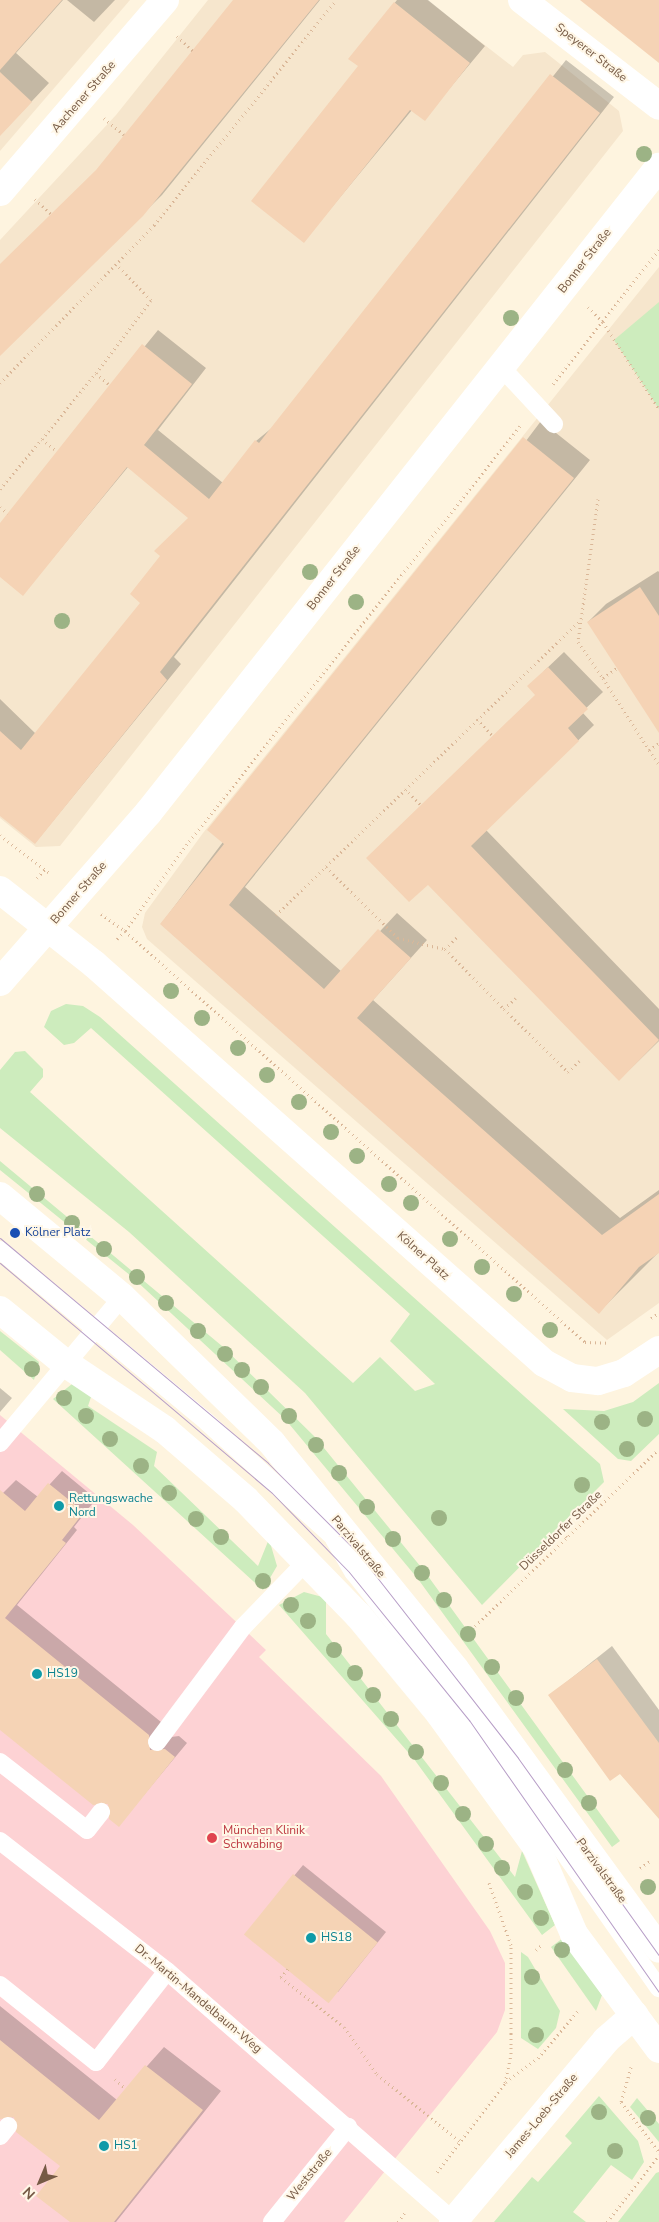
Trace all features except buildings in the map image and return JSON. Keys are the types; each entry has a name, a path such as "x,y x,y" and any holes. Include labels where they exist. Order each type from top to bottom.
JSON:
{"street":[{"name":"Aachener Straße","path":"0,192 165,0"},
{"name":"Speyerer Straße","path":"522,0 659,106"},
{"name":"Bonner Straße","path":"0,982 77,896 659,167"},
{"name":"Kölner Platz","path":"0,890 47,929 94,964 544,1363 572,1378 598,1381 624,1373 659,1350"},
{"name":"Parzivalstraße","path":"0,1196 122,1297 272,1443 382,1575 659,1949"},
{"path":"0,1310 65,1363 165,1430 246,1500 358,1615 445,1721 537,1848 574,1934 659,2049"},
{"name":"James-Loeb-Straße","path":"454,2222 606,2040 635,2015"}],"lane":[{"path":"501,367 554,424"},
{"path":"0,1250 207,1422 334,1539 382,1575"},
{"path":"0,1443 122,1297"},
{"path":"334,1539 354,1573 469,1717 659,1988"},
{"path":"157,1742 243,1627 306,1562"},
{"path":"0,1762 87,1830 101,1812"},
{"name":"Dr.-Martin-Mandelbaum-Weg","path":"0,1841 167,1971 348,2127 388,2167 454,2222"},
{"path":"0,1985 96,2062 167,1971"},
{"name":"Weststraße","path":"272,2222 348,2127"}],"path":[{"path":"0,383 118,266 336,0"},
{"path":"614,1344 585,1342 124,931 193,837 659,250"},
{"path":"0,489 96,372 151,300 118,266"},
{"path":"566,285 603,322 659,410"},
{"path":"96,372 110,385"},
{"path":"42,439 57,451"},
{"path":"598,499 578,642 659,765"},
{"path":"0,507 8,513"},
{"path":"276,915 581,619"},
{"path":"603,678 617,668"},
{"path":"477,719 494,736"},
{"path":"649,750 659,744"},
{"path":"405,789 421,805"},
{"path":"0,836 77,896"},
{"path":"326,867 398,938 445,949 568,1072 579,1061"},
{"path":"445,949 457,937"},
{"path":"504,1009 516,998"},
{"path":"644,1323 659,1313"},
{"name":"Düsseldorfer Straße","path":"475,1626 659,1449"},
{"path":"559,1529 567,1537"},
{"path":"489,1883 511,1945 514,1998 505,2082"},
{"path":"288,1969 281,1977 344,2027 377,2074 460,2142"},
{"path":"398,2222 505,2082 538,2058 578,2011"},
{"path":"607,2222 659,2154 622,2102 631,2067"}],"shaded area":[{"path":"0,0 130,0 0,151"},
{"path":"208,0 427,0 513,67 523,55 545,52 619,111 623,131 60,846 36,847 0,818 0,240 116,115"},
{"path":"659,267 659,1303 607,1340 147,939 142,927 145,913 203,833"},
{"name":"München Klinik Schwabing","path":"0,1415 133,1525 266,1650 259,1657 381,1776 490,1931 505,1963 505,2010 497,2032 344,2222 0,2222"}],"green space":[{"path":"659,302 659,409 614,340"},
{"path":"66,1004 83,1006 100,1017 600,1464 604,1482 482,1605 305,1393 129,1232 0,1128 0,1070 15,1052 25,1051 43,1069 43,1077 30,1092 353,1383 380,1357 415,1391 435,1384 390,1341 410,1314 91,1028 74,1043 64,1045 44,1027 51,1011"},
{"path":"0,1161 222,1346 315,1437 425,1572 620,1841 612,1847 418,1579 285,1419 131,1276 0,1170"},
{"path":"0,1331 39,1362 34,1380 0,1350"},
{"path":"659,1383 659,1434 631,1461 618,1459 563,1409 604,1411 633,1402"},
{"path":"72,1384 92,1394 88,1406 157,1452 154,1466 258,1566 269,1539 277,1566 263,1590 53,1399"},
{"path":"304,1592 326,1598 326,1634 515,1877 522,1851 555,1925 542,1935 414,1759 279,1605"},
{"path":"563,1938 602,1995 596,2011 551,1947"},
{"path":"521,1952 528,1957 560,2011 556,2028 538,2049 521,2038"},
{"path":"599,2096 638,2141 644,2162 632,2180 611,2165 573,2212 586,2222 494,2222 532,2177 538,2182 572,2143 565,2136"},
{"path":"637,2098 659,2124 659,2142 630,2107"},
{"path":"659,2172 659,2222 618,2222 656,2173"}],"tram line":[{"path":"0,1238 268,1463 358,1553 518,1758 659,1956"},
{"path":"0,1263 272,1493 349,1572 469,1720 659,1992"}],"place":[{"name":"Kölner Platz","path":"15,1233"},
{"name":"Rettungswache Nord","path":"59,1506"},
{"name":"HS19","path":"37,1674"},
{"name":"München Klinik Schwabing","path":"212,1838"},
{"name":"HS18","path":"311,1938"},
{"name":"HS1","path":"104,2146"}]}
